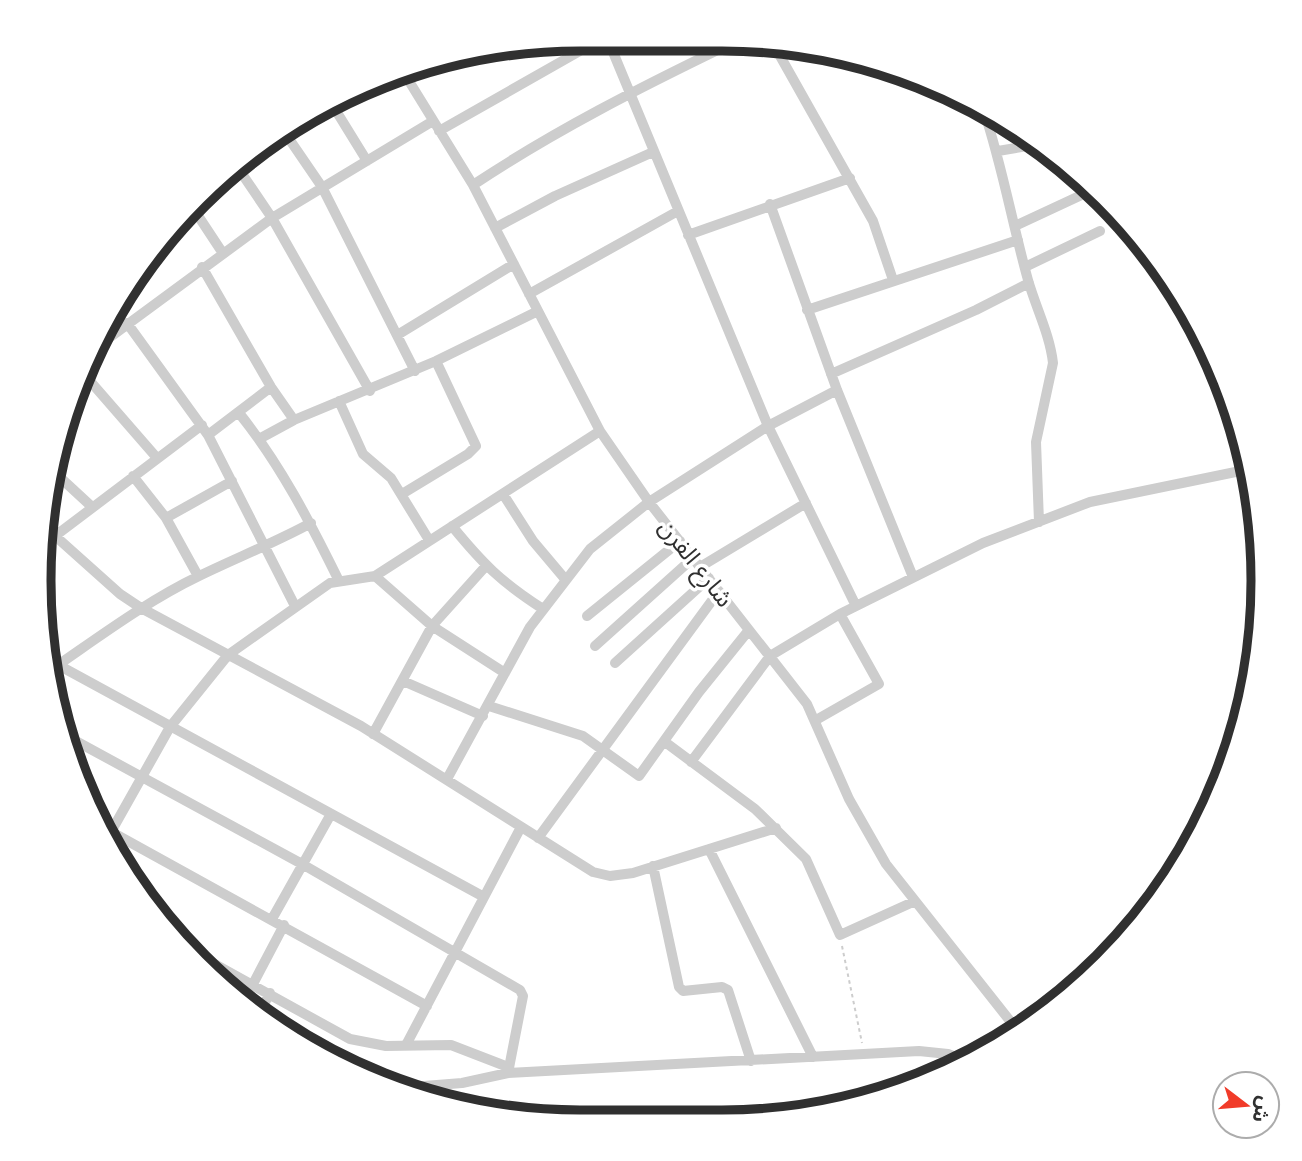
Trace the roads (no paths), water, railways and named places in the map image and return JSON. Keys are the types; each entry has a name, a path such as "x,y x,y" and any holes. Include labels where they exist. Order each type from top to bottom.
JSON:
{"street":[{"path":"439,131 580,51"},
{"path":"612,51 768,426 856,606"},
{"path":"473,186 524,151 628,94 716,51"},
{"path":"779,54 850,178 878,233 893,280"},
{"name":"شارع الفرن","path":"408,80 473,186 600,431 649,502 770,656 816,720 849,799 887,864 914,902 1012,1023"},
{"path":"336,111 366,161"},
{"path":"112,333 272,218 433,121"},
{"path":"988,123 998,151 1029,283 1052,350 1053,363 1036,442 1035,485 1039,522"},
{"path":"289,138 322,187 399,334 415,371"},
{"path":"998,151 1025,146"},
{"path":"495,228 653,152"},
{"path":"242,173 272,218 370,391"},
{"path":"688,235 850,178"},
{"path":"1015,226 1084,194"},
{"path":"770,204 837,390 913,577"},
{"path":"529,294 678,211"},
{"path":"198,215 222,252"},
{"path":"1025,267 1100,231"},
{"path":"807,310 1018,240"},
{"path":"399,334 514,264"},
{"path":"202,267 271,387 294,420"},
{"path":"831,374 1029,283"},
{"path":"259,439 294,420 415,371 538,311"},
{"path":"118,323 202,425 268,546 295,606"},
{"path":"402,494 468,454 476,446 436,361"},
{"path":"90,381 158,458"},
{"path":"208,435 271,387"},
{"path":"447,779 543,609 596,543 649,502 768,426 837,390"},
{"path":"339,401 363,454 384,469 429,541"},
{"path":"239,413 259,439 310,523 339,581"},
{"path":"53,529 91,506 202,425"},
{"path":"113,829 170,727 228,655 330,583 375,576 600,431"},
{"path":"691,762 770,656 840,614 983,543 1090,502 1240,471"},
{"path":"133,476 166,518 198,576"},
{"path":"61,478 91,506"},
{"path":"166,518 232,481"},
{"path":"503,494 533,541 565,579"},
{"path":"700,567 806,503"},
{"path":"57,661 198,576 268,546 310,523"},
{"path":"452,526 485,567 543,609"},
{"path":"53,536 120,594 141,608 373,734 593,872 610,876 653,866 776,828"},
{"path":"587,616 680,541"},
{"path":"595,646 692,558"},
{"path":"373,734 432,626 485,567"},
{"path":"375,576 432,626 505,673"},
{"path":"615,663 709,579"},
{"path":"538,838 719,591"},
{"path":"816,720 879,684 840,614"},
{"path":"489,706 574,731 639,776 699,692 749,630"},
{"path":"58,666 484,897"},
{"path":"403,681 483,716"},
{"path":"76,742 302,864 454,950 523,993 508,1070"},
{"path":"665,742 776,828 806,859 840,935 914,902"},
{"path":"272,919 331,814"},
{"path":"406,1045 521,827"},
{"path":"120,842 284,925 427,1006"},
{"path":"709,849 813,1057"},
{"path":"653,866 679,987 683,991 722,987 728,990 751,1060"},
{"path":"253,984 284,925"},
{"path":"214,963 350,1039 372,1044 451,1045 508,1070"},
{"path":"263,1005 270,993"},
{"path":"423,1086 462,1083 508,1070 864,1053 934,1052 953,1057"}]}
